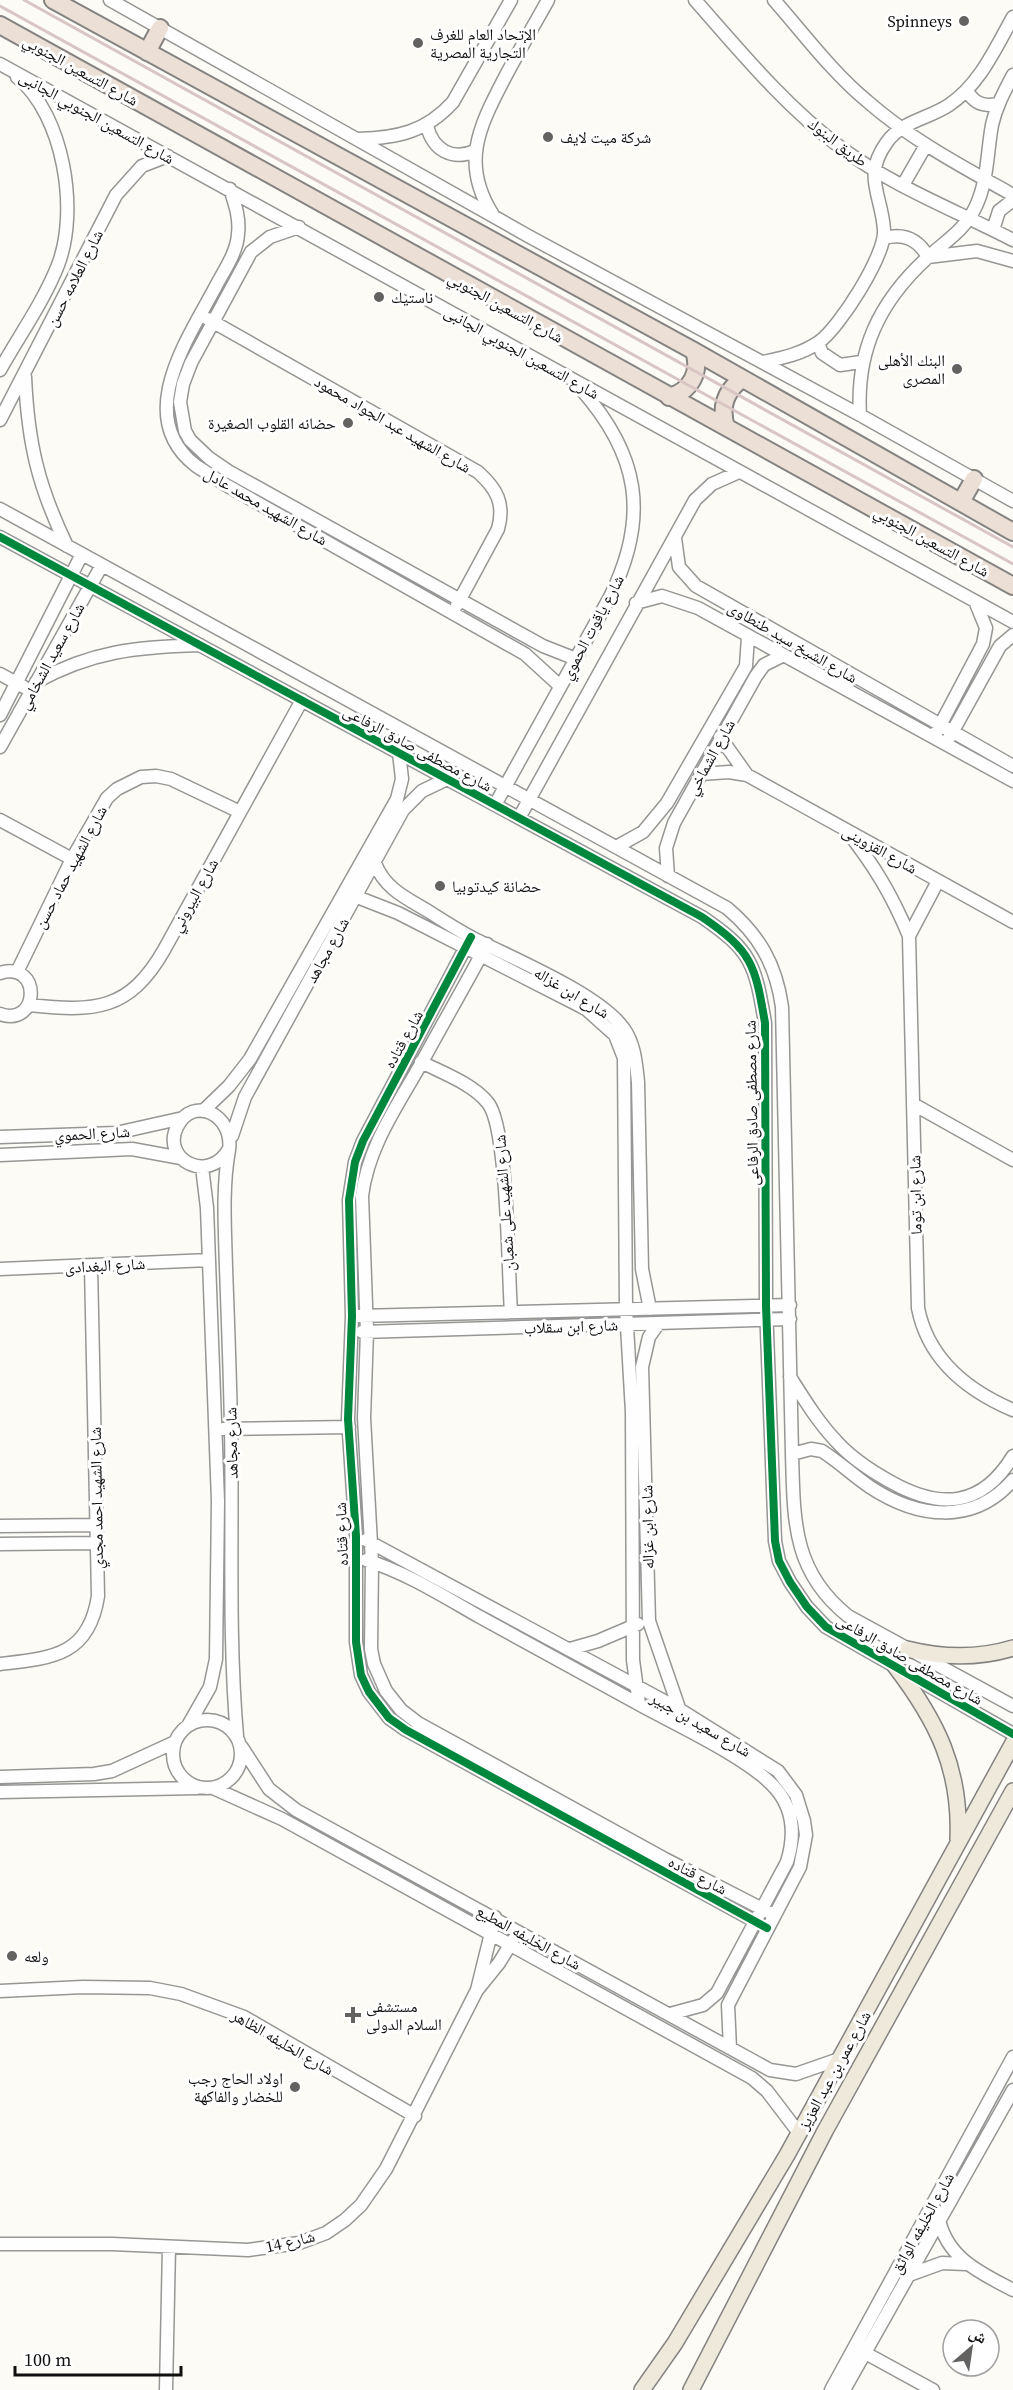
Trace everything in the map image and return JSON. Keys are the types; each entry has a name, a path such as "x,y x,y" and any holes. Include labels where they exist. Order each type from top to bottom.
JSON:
{"highway":[{"path":"53,0 694,351 1013,532"},
{"name":"شارع التسعين الجنوبي","path":"0,25 1013,586"},
{"path":"147,52 160,28"},
{"path":"669,397 682,392 692,383 697,364 694,351"},
{"path":"726,427 724,404 730,389 742,379"},
{"path":"961,502 974,479"}],"main road":[{"path":"907,1649 932,1655 962,1657 985,1655 1013,1648"},
{"path":"895,1666 925,1707 948,1756 959,1810 958,1844"},
{"name":"شارع عمر بن عبد العزيز","path":"642,2390 675,2343 799,2133 1013,1743"},
{"name":"شارع عمر بن عبد العزيز","path":"691,2390 825,2131 1013,1791"},
{"path":"917,1921 936,1932"}],"street":[{"path":"110,0 494,216 1013,501"},
{"path":"357,139 392,138 427,126 453,102 511,0"},
{"path":"494,216 481,191 475,151 482,121 548,0"},
{"name":"طريق البنوك","path":"695,0 813,125 842,149 903,185 1013,240"},
{"path":"774,0 856,91 900,128 1013,197 999,211 993,230"},
{"path":"763,362 798,353 818,343 839,323 865,280 884,238 874,169 888,140 900,128 940,111 968,91 1013,17"},
{"name":"شارع التسعين الجنوبي الجانبى","path":"1,64 1013,622"},
{"name":"شارع العلامه حسن","path":"0,370 58,265 64,244 68,207 59,145 51,125 30,91 1,64"},
{"path":"860,415 861,362 868,340 888,306 928,257 959,233 970,218 985,179 997,105 1013,75"},
{"path":"968,91 977,102 983,105 997,105"},
{"path":"427,126 435,146 444,152 465,155 475,151"},
{"path":"903,185 926,145"},
{"name":"شارع العلامه حسن","path":"0,420 116,195 142,166 168,156"},
{"name":"شارع الشهيد محمد عادل","path":"230,189 238,218 237,243 170,377 167,413 170,429 194,464 525,654 560,686"},
{"name":"شارع الشهيد محمد عادل","path":"299,227 270,237 251,252 213,321 183,384 180,402 185,431 190,440 217,464 312,518 549,649 576,659"},
{"path":"884,238 905,237 923,248 928,257"},
{"path":"928,257 977,251 1013,261"},
{"name":"شارع الشهيد عبد الجواد محمود","path":"201,315 478,472 489,482 496,491 502,516 498,529 454,612"},
{"path":"818,343 822,353 840,365 861,362"},
{"path":"0,344 14,345"},
{"path":"25,375 31,451 45,500 67,546"},
{"name":"شارع ياقوت الحموي","path":"495,805 623,571 632,537 635,508 631,474 616,434 599,409 573,380"},
{"name":"شارع ياقوت الحموي","path":"519,818 636,603 701,493 712,484 739,472"},
{"name":"شارع مصطفى صادق الرفاعى","path":"0,509 727,908 760,942 775,975 782,1007 792,1454 797,1538 818,1586 826,1598 848,1616 1013,1706"},
{"path":"306,530 312,518"},
{"name":"شارع مصطفى صادق الرفاعى","path":"0,537 702,917 736,942 748,956 757,977 765,1023 766,1320 772,1514 779,1561 807,1607 826,1627 1013,1734"},
{"name":"شارع الشيخ سيد طنطاوى","path":"675,538 678,567 696,586 1013,766"},
{"name":"شارع سعيد الشخامي","path":"0,715 4,697 17,683 82,554"},
{"name":"شارع سعيد الشخامي","path":"0,747 102,565"},
{"name":"شارع الشيخ سيد طنطاوى","path":"636,603 653,597 671,598 698,608 1013,781"},
{"path":"934,738 983,644 986,628 975,601"},
{"path":"945,745 1000,646 1013,635"},
{"name":"شارع الشماخي","path":"668,876 666,848 672,830 720,737 746,680 748,637"},
{"path":"0,674 17,683 33,686 68,665 93,656 145,647 201,645"},
{"name":"شارع الشماخي","path":"616,847 643,832 667,803 746,680 764,665 784,655"},
{"path":"4,697 22,706"},
{"name":"شارع البيروني","path":"29,1005 86,1008 108,1003 130,994 142,983 164,950 302,700"},
{"name":"شارع القزوينى","path":"720,737 747,775"},
{"name":"شارع مجاهد","path":"203,1111 229,1086 250,1059 397,799 402,779 399,753"},
{"name":"شارع القزوينى","path":"701,774 729,772 747,775 1013,922"},
{"name":"شارع الشهيد حماد حسن","path":"17,972 72,859 106,798 117,789 141,777 156,776 171,779 240,812"},
{"name":"شارع مجاهد","path":"239,1741 231,1664 231,1429 224,1201 230,1145 245,1097 408,804 422,791 447,779"},
{"path":"0,819 72,859"},
{"name":"شارع ابن توما","path":"846,830 878,872 909,936 918,1308 922,1327 932,1348 949,1370 993,1402 1013,1410"},
{"name":"شارع ابن غزاله","path":"375,863 379,875 390,888 468,943"},
{"name":"شارع ابن توما","path":"909,936 938,880"},
{"name":"شارع ابن غزاله","path":"357,897 553,978 608,1012 626,1031 631,1041 638,1082 642,1269 650,1309"},
{"path":"337,902 350,909"},
{"name":"شارع قتاده","path":"468,943 363,1141 355,1162 349,1200 352,1316 349,1427 356,1536 356,1642 361,1675 369,1692 389,1718 557,1814 761,1925"},
{"name":"شارع ابن غزاله","path":"484,950 586,1009 609,1028 619,1043 624,1058 626,1309 632,1412 633,1660 639,1704"},
{"name":"شارع قتاده","path":"484,950 381,1136 365,1172 362,1196 367,1332 364,1418 372,1562 370,1624 374,1664 386,1691 401,1710 418,1723 665,1859 768,1912"},
{"path":"0,973 17,972 26,978 31,988 29,1005 16,1015 0,1014"},
{"name":"شارع الشهيد على شعبان","path":"421,1062 477,1093 493,1109 502,1147 511,1312"},
{"path":"913,1104 1013,1160"},
{"path":"203,1111 214,1113 223,1120 229,1130 230,1145 218,1162 202,1167 187,1163 181,1158 174,1137 183,1118 203,1111"},
{"name":"شارع الحموي","path":"0,1137 117,1133 183,1118"},
{"name":"شارع الحموي","path":"0,1155 132,1149 181,1158"},
{"name":"شارع مجاهد","path":"189,1724 210,1687 216,1659 216,1429 207,1201 202,1167"},
{"name":"شارع البغدادى","path":"0,1269 209,1260"},
{"name":"شارع الشهيد احمد مجدي","path":"0,1664 57,1656 84,1637 96,1609 98,1596 97,1525 91,1266"},
{"name":"شارع ابن سقلاب","path":"352,1316 790,1305"},
{"path":"501,1328 511,1312 522,1327"},
{"name":"شارع ابن سقلاب","path":"352,1332 790,1319"},
{"name":"شارع ابن غزاله","path":"659,1323 649,1337 642,1367 649,1621 684,1730"},
{"path":"790,1377 814,1415 836,1441 878,1476 915,1494 943,1501 956,1501 982,1490 994,1481 1013,1456"},
{"path":"349,1427 364,1418"},
{"path":"216,1429 349,1427 365,1435"},
{"path":"792,1454 811,1449 822,1451 871,1488 917,1510 959,1513 989,1501 1013,1480"},
{"path":"871,1488 878,1476"},
{"path":"0,1526 97,1525"},
{"name":"شارع سعيد بن جبير","path":"356,1536 370,1541 679,1709 778,1771 796,1795 804,1821 804,1851 800,1868 768,1912"},
{"path":"0,1544 97,1543"},
{"name":"شارع سعيد بن جبير","path":"356,1557 421,1584 639,1704 758,1772 777,1790 787,1806 792,1825 792,1846 768,1912 712,1999 695,2008 670,2014"},
{"path":"570,1649 598,1641 649,1621"},
{"path":"199,1720 221,1722 239,1741 242,1758 233,1778 208,1788 181,1777 172,1754 175,1742 189,1724 199,1720"},
{"name":"شارع الخليفه المطيع","path":"239,1741 269,1789 296,1810 495,1917 770,2070 782,2073 808,2072 842,2058"},
{"path":"0,1777 112,1771 175,1742"},
{"path":"43,1776 43,1791"},
{"name":"شارع الخليفه المطيع","path":"0,1792 208,1788 282,1819 752,2078 767,2091 799,2133"},
{"name":"شارع 14","path":"0,2244 112,2244 248,2250 299,2243 326,2233 361,2205 387,2169 477,1990 495,1917"},
{"name":"شارع سعيد بن جبير","path":"730,2048 728,2006 761,1925"},
{"name":"شارع 14","path":"477,1990 494,1971 518,1930"},
{"name":"شارع الخليفه الظاهر","path":"0,1991 83,1987 150,1988 181,1994 244,2017 415,2116"},
{"path":"636,2013 642,1999"},
{"name":"شارع الخليفه الواثق","path":"844,2390 860,2350 970,2134 1013,2057"},
{"name":"شارع الخليفه الواثق","path":"831,2390 860,2350 908,2275 1013,2090"},
{"path":"970,2134 984,2141"},
{"path":"939,2220 945,2240 966,2264 1013,2290"},
{"path":"166,2390 169,2247"},
{"path":"908,2275 936,2264 966,2264"},
{"path":"860,2350 933,2390"}],"railway":[{"path":"24,0 1013,547"},
{"path":"0,6 1013,564"}],"cycle path":[{"path":"0,537 702,917 719,929 741,950 754,972 765,1023 766,1306 775,1541 779,1561 807,1607 826,1627 1013,1734"},
{"path":"471,937 363,1141 355,1162 349,1200 352,1316 348,1419 356,1536 356,1642 361,1675 369,1692 389,1718 406,1730 767,1928"}],"place":[{"name":"Spinneys","path":"964,21"},
{"name":"الإتحاد العام للغرف التجارية المصرية","path":"418,43"},
{"name":"شركة ميت لايف","path":"548,137"},
{"name":"ناستيك","path":"379,297"},
{"name":"البنك الأهلى المصرى","path":"957,369"},
{"name":"حضانه القلوب الصغيرة","path":"348,423"},
{"name":"حضانة كيدتوبيا","path":"440,886"},
{"name":"ولعه","path":"12,1956"},
{"name":"مستشفى السلام الدولى","path":"353,2015"},
{"name":"اولاد الحاج رجب للخضار والفاكهة","path":"295,2087"}]}
